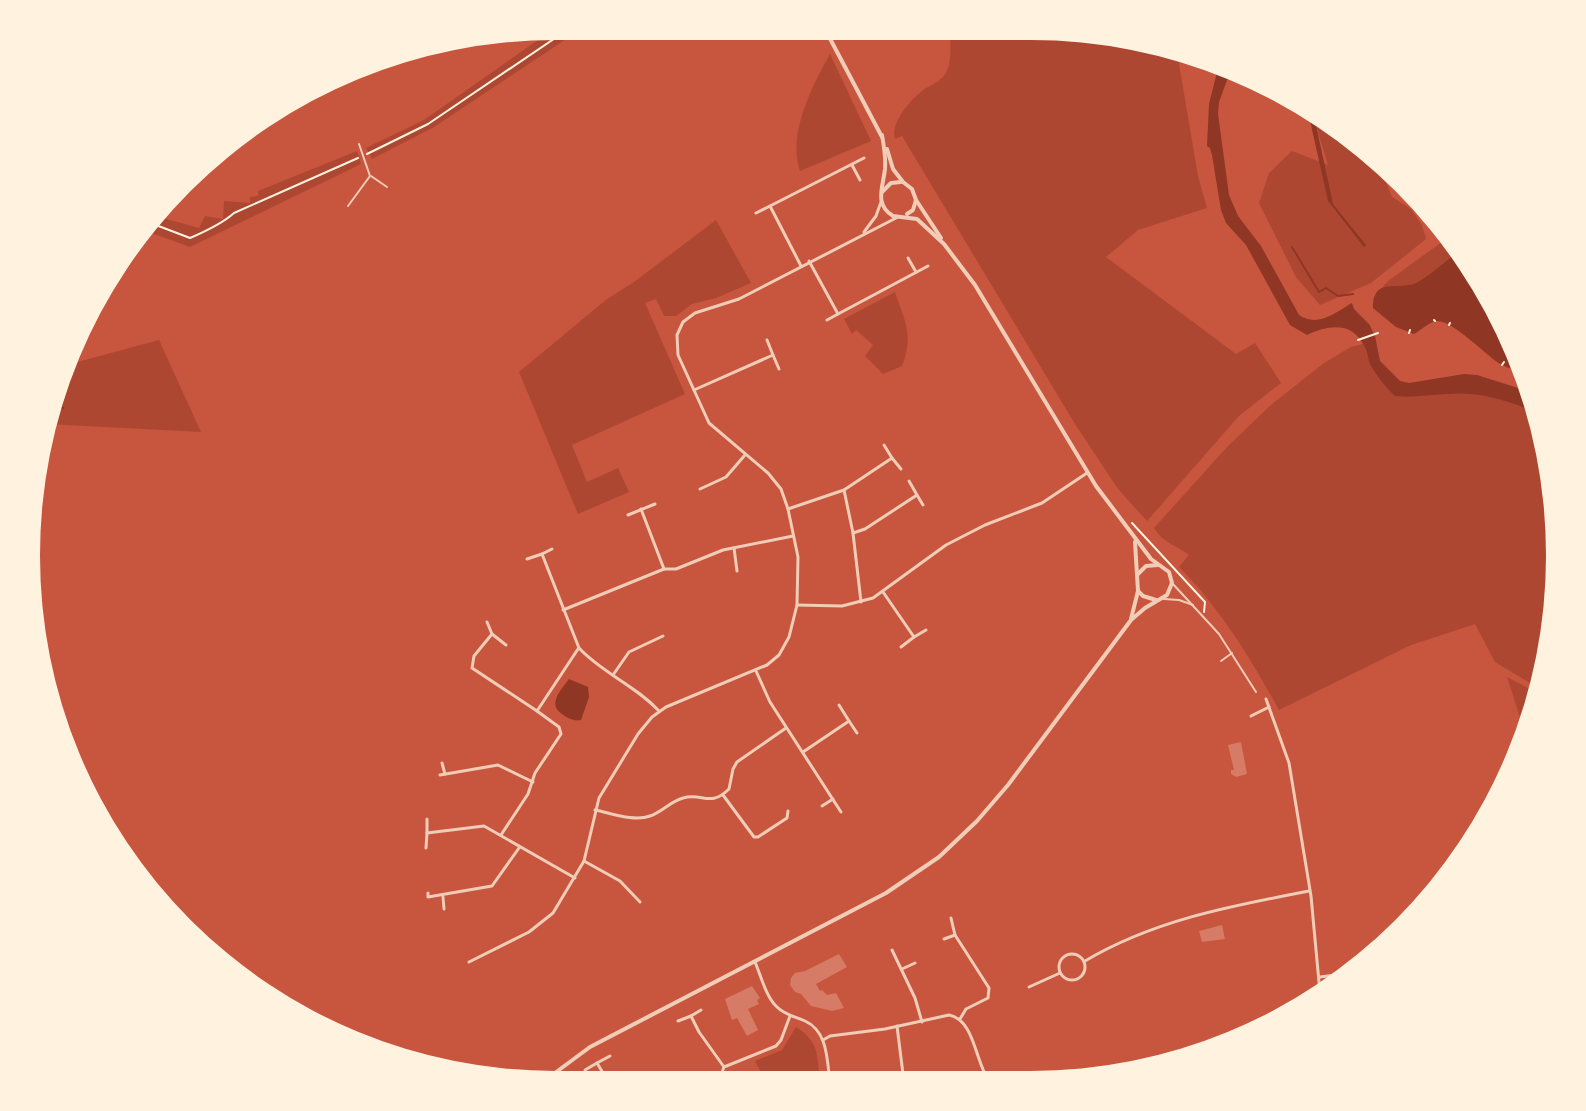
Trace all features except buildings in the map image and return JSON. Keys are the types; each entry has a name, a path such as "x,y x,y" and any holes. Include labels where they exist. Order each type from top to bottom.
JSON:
{"street":[{"path":"831,40 882,135 890,163 912,189 944,244"},
{"path":"861,234 876,216 881,202 885,159 882,135"},
{"path":"756,213 864,158"},
{"path":"852,165 860,180"},
{"path":"881,194 888,185 903,182"},
{"path":"905,216 913,210 916,200"},
{"path":"881,202 885,211 898,217"},
{"path":"770,206 801,266"},
{"path":"469,962 529,932 553,913 584,861 595,810 638,734 659,711 756,671 773,661 785,646 797,605 798,557 788,509 781,489 768,473 709,423 676,349 677,335 683,322 695,313 739,299 898,217 921,221 944,244 975,285 1087,473 1135,540 1151,559 1169,572 1172,583 1167,595 1131,620 1008,785 961,837 922,870 886,893 590,1047 558,1071"},
{"path":"908,258 916,272"},
{"path":"809,261 838,314"},
{"path":"827,320 928,266"},
{"path":"767,340 779,369"},
{"path":"694,390 773,355"},
{"path":"884,445 901,469"},
{"path":"700,489 726,477 745,455"},
{"path":"788,509 844,490 892,458"},
{"path":"797,605 822,607 861,602 883,592 946,545 985,525 1042,503 1087,473"},
{"path":"909,481 923,505"},
{"path":"844,490 853,533 861,602"},
{"path":"853,533 865,529 917,495"},
{"path":"628,515 655,504"},
{"path":"641,509 664,569"},
{"path":"563,610 664,569 676,569 734,548 793,536"},
{"path":"1131,620 1138,591 1135,540"},
{"path":"734,548 737,571"},
{"path":"527,559 552,549"},
{"path":"542,554 579,648 589,659 638,691 659,711"},
{"path":"1137,576 1146,566 1160,565"},
{"path":"1138,591 1143,596 1159,599"},
{"path":"883,592 914,637"},
{"path":"487,622 492,634 506,645"},
{"path":"901,647 926,630"},
{"path":"492,634 474,656 472,668 559,727 561,734 535,773 533,782 501,835"},
{"path":"613,675 633,649 663,636"},
{"path":"537,711 579,648"},
{"path":"756,671 786,728 841,812"},
{"path":"1266,699 1289,763 1310,891 1320,982"},
{"path":"839,705 857,733"},
{"path":"1251,716 1269,707"},
{"path":"803,752 849,721"},
{"path":"595,810 648,818 680,798 691,796 707,800 723,795 729,789 737,762 786,728"},
{"path":"442,763 442,774 498,765 533,782"},
{"path":"723,795 754,837 787,818 788,811"},
{"path":"822,806 833,799"},
{"path":"426,848 427,819"},
{"path":"427,833 478,825 575,878"},
{"path":"427,896 443,896 492,886 519,848"},
{"path":"584,861 620,881 640,902"},
{"path":"1085,961 1140,934 1204,912 1310,891"},
{"path":"443,896 444,909"},
{"path":"951,918 955,935 989,988 988,998 966,1009 960,1019"},
{"path":"944,939 955,935"},
{"path":"892,950 922,1022"},
{"path":"1077,954 1085,961 1085,972 1077,979 1067,979 1060,973 1060,962 1067,955 1077,954"},
{"path":"755,962 772,1001 790,1016 812,1024 823,1040 828,1071"},
{"path":"902,969 915,963"},
{"path":"1029,987 1060,973"},
{"path":"1320,977 1328,976"},
{"path":"678,1021 701,1010"},
{"path":"823,1040 830,1036 949,1015 965,1023 983,1071"},
{"path":"691,1016 724,1067"},
{"path":"722,1071 724,1067 763,1052 781,1040 790,1016"},
{"path":"896,1026 902,1071"},
{"path":"760,1046 763,1052"},
{"path":"585,1070 610,1056"},
{"path":"597,1063 602,1071"}],"lane":[{"path":"359,144 370,176 387,187"},
{"path":"348,206 370,176"},
{"path":"1172,583 1233,653 1256,692"},
{"path":"1159,599 1179,600 1194,606"},
{"path":"1221,661 1233,653"}],"path":[{"path":"1358,340 1378,333"},
{"path":"1128,519 1205,602 1203,615"}],"shaded area":[{"path":"564,40 434,127 372,159 366,148 424,120 537,41"},
{"path":"950,40 1030,40 1098,44 1179,62 1198,176 1207,208 1138,230 1106,257 1236,354 1255,343 1281,383 1239,416 1147,521 1118,489 1075,424 902,136 895,139 895,126 907,106 924,89 941,79 950,56"},
{"path":"830,54 871,141 800,171 797,157 799,126 809,95"},
{"path":"1216,75 1228,79 1218,114 1229,195 1238,216 1261,246 1299,315 1306,319 1320,319 1352,303 1375,336 1380,361 1400,381 1409,383 1464,374 1477,375 1518,388 1524,408 1482,395 1395,396 1373,370 1365,348 1355,333 1333,327 1307,335 1290,325 1246,245 1226,223 1221,210 1212,155 1207,146 1209,104"},
{"path":"1311,123 1316,127 1333,204 1366,245 1364,247 1328,201"},
{"path":"1316,127 1386,183 1392,197 1411,209 1422,225 1426,239 1371,283 1320,305 1296,277 1259,203 1269,173 1292,151 1328,165"},
{"path":"357,151 361,164 190,247 154,234 166,219 199,228 205,216 223,219 224,201 250,203 250,197 258,196 258,191"},
{"path":"716,220 751,283 692,304 676,316 664,316 656,299 645,303 685,394 572,445 587,482 618,468 629,492 578,514 519,372 607,299"},
{"path":"1440,243 1450,257 1417,283 1391,286 1379,291"},
{"path":"1450,257 1477,298 1511,368 1502,365 1443,322 1433,322 1414,334 1396,327 1373,308 1374,298 1382,288 1411,285"},
{"path":"895,292 907,329 906,355 902,366 883,374 865,356 873,345 856,330 852,334 844,319"},
{"path":"159,340 201,432 57,425 78,362"},
{"path":"1363,344 1371,366 1395,396 1478,393 1524,408 1542,488 1546,556 1542,623 1530,683 1495,662 1475,624 1411,645 1279,710 1234,635 1179,567 1189,555 1166,541 1154,528 1227,447 1272,404 1324,363 1351,347"},
{"path":"1507,677 1528,688 1520,717"},
{"path":"569,679 588,687 589,697 581,720 567,717 556,706 557,697"},
{"path":"796,1027 813,1044 819,1071 760,1071 755,1061 782,1050"}],"waterway":[{"path":"1292,247 1319,292 1326,288 1338,296 1353,294"}]}
